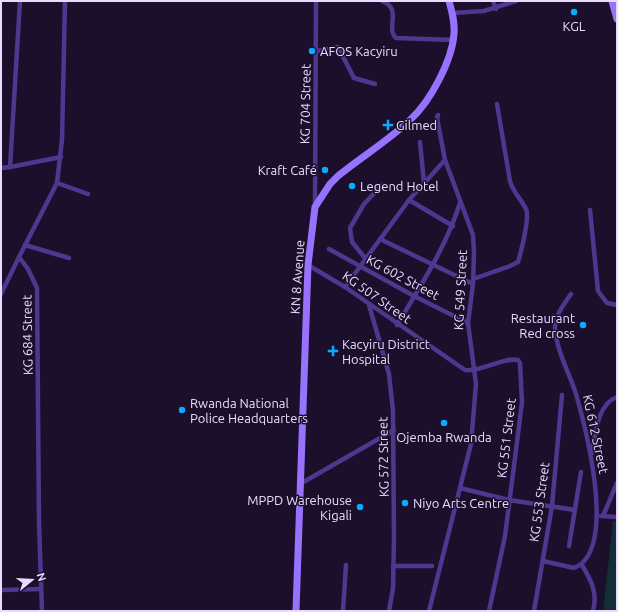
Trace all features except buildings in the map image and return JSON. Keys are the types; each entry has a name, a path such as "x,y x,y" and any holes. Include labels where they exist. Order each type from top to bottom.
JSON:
{"main road":[{"name":"KN 8 Avenue","path":"296,611 308,265 315,207 330,184 338,176 410,120 423,107 441,73 453,40 453,13 449,1"},
{"path":"612,1 617,19"}],"street":[{"path":"10,167 20,1"},
{"path":"1,294 57,183 61,157 64,1"},
{"name":"KG 704 Street","path":"315,207 314,126 317,50 316,1"},
{"path":"382,1 388,3 392,8 393,33 396,38 453,40"},
{"path":"493,1 496,9"},
{"path":"453,13 496,9 516,1"},
{"path":"317,50 338,46 354,78 375,84"},
{"path":"380,239 473,281 518,262 527,218 526,209 513,190 510,181 497,104"},
{"name":"KG 549 Street","path":"429,611 460,488 474,424 476,384 468,323 473,281 472,235 445,160 437,118 438,115"},
{"path":"420,142 424,183"},
{"path":"1,168 61,157"},
{"path":"345,287 409,200 445,160"},
{"path":"57,183 88,194"},
{"path":"365,258 352,242 350,228 364,204 382,184"},
{"path":"409,200 452,226"},
{"path":"397,325 434,264 452,226 460,203"},
{"path":"590,210 598,291 607,303 617,305"},
{"path":"25,245 69,258"},
{"name":"KG 602 Street","path":"330,249 414,296 468,323"},
{"name":"KG 684 Street","path":"19,257 34,278 37,288 40,589 42,611"},
{"name":"KG 507 Street","path":"308,265 345,287 397,325 458,366 465,370 474,370"},
{"name":"KG 612 Street","path":"571,294 556,321 557,341 575,393 592,455 601,516 596,539 586,561 582,565"},
{"name":"KG 572 Street","path":"369,305 389,374 392,390 394,430 393,588 389,611"},
{"name":"KG 551 Street","path":"474,370 511,360 518,360 520,363 522,402 505,536 489,611"},
{"name":"KG 553 Street","path":"534,611 552,506 562,395"},
{"path":"592,455 597,426 602,412 610,400 617,397"},
{"path":"300,484 394,430"},
{"path":"569,546 581,472"},
{"path":"617,483 601,516 617,517"},
{"path":"460,488 509,500 576,510"},
{"path":"543,560 574,568 582,565 594,587 596,602 593,611"},
{"path":"343,611 346,565"},
{"path":"393,566 432,566"},
{"path":"1,590 40,589"}],"shaded area":[{"path":"613,521 617,522 617,611 603,611"}],"place":[{"name":"KGL","path":"574,12"},
{"name":"AFOS Kacyiru","path":"312,51"},
{"name":"Gilmed","path":"388,125"},
{"name":"Kraft Café","path":"325,170"},
{"name":"Legend Hotel","path":"352,186"},
{"name":"Restaurant Red cross","path":"583,325"},
{"name":"Kacyiru District Hospital","path":"333,351"},
{"name":"Rwanda National Police Headquarters","path":"182,410"},
{"name":"Ojemba Rwanda","path":"444,423"},
{"name":"Niyo Arts Centre","path":"405,503"},
{"name":"MPPD Warehouse Kigali","path":"360,507"}]}
